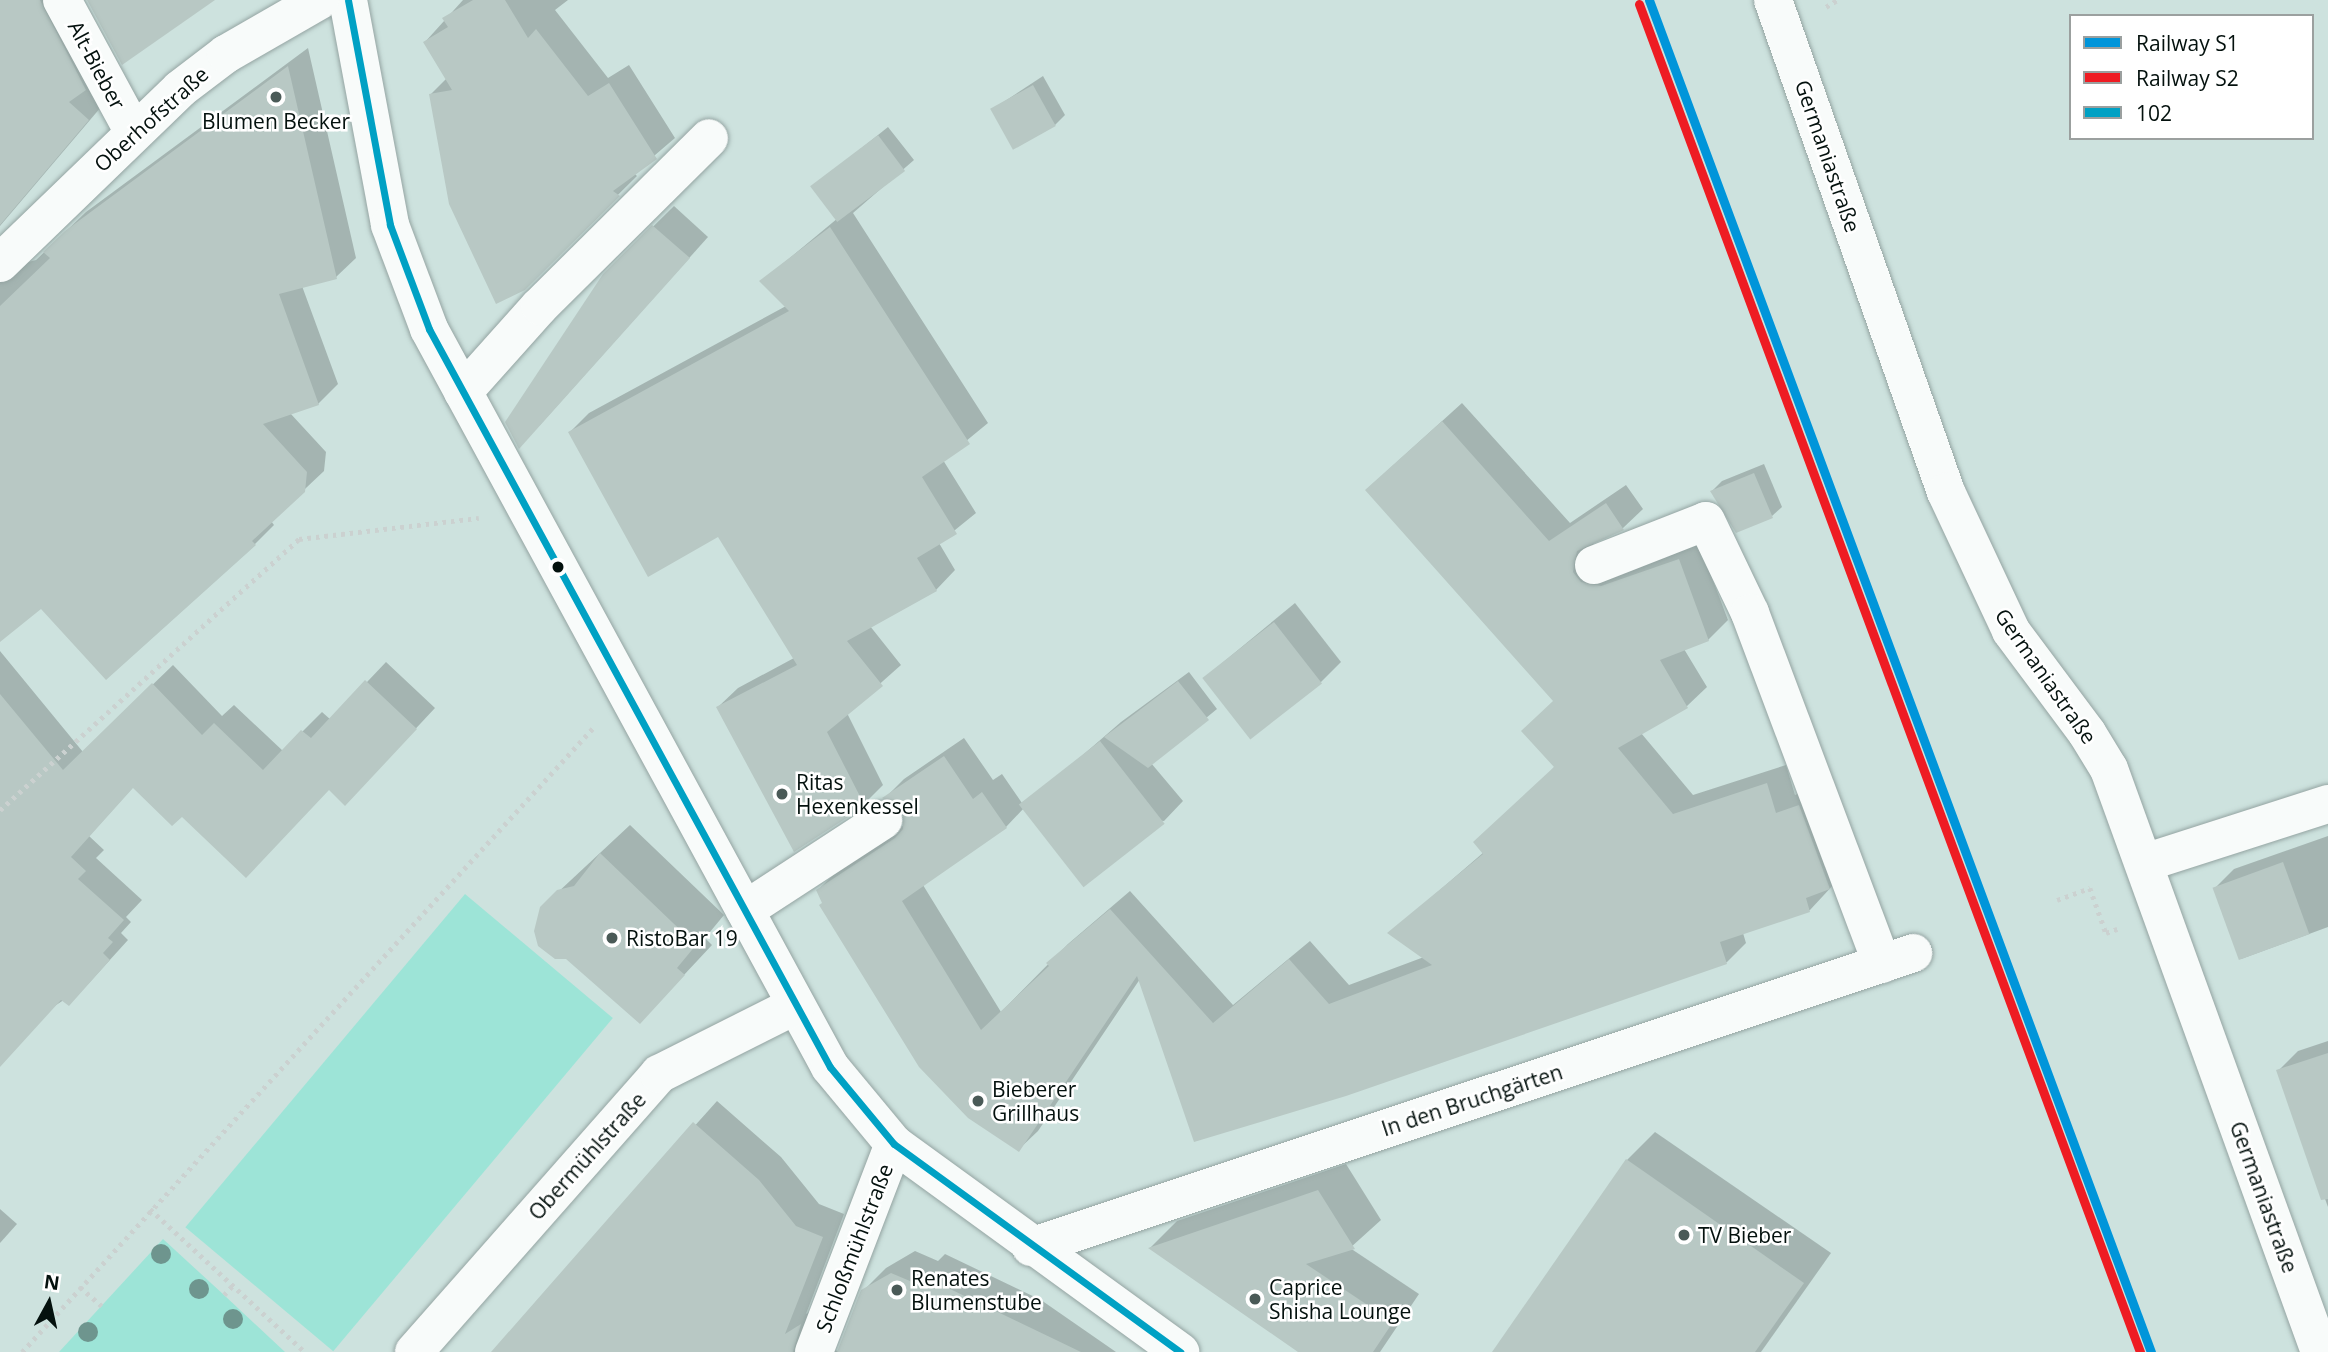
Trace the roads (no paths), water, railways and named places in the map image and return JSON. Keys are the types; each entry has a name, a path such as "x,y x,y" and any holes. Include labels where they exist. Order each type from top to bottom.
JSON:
{"street":[{"name":"Alt-Bieber","path":"62,0 133,131"},
{"name":"Oberhofstraße","path":"0,263 133,131 226,54 320,0"},
{"path":"348,0 376,163 394,236 429,329 796,1005 845,1089 894,1144 1031,1247 1180,1352"},
{"name":"Germaniastraße","path":"1773,0 1969,548 2011,631 2087,733 2109,769 2320,1352"},
{"path":"463,392 540,306 709,138"},
{"name":"In den Bruchgärten","path":"1031,1247 1897,958 1750,613 1706,521 1594,565"},
{"path":"2144,863 2328,804"},
{"path":"745,911 883,820"},
{"name":"Obermühlstraße","path":"414,1352 659,1074 796,1005"},
{"name":"Schloßmühlstraße","path":"814,1352 894,1144"}],"rail line":[{"name":"S1","path":"1649,0 2151,1352"},
{"name":"S2","path":"1639,4 2140,1352"}],"place":[{"name":"Blumen Becker","path":"276,97"},
{"name":"Ritas Hexenkessel","path":"782,794"},
{"name":"RistoBar 19","path":"612,938"},
{"name":"Bieberer Grillhaus","path":"978,1101"},
{"name":"TV Bieber","path":"1684,1235"},
{"name":"Renates Blumenstube","path":"897,1290"},
{"name":"Caprice Shisha Lounge","path":"1255,1299"}]}
